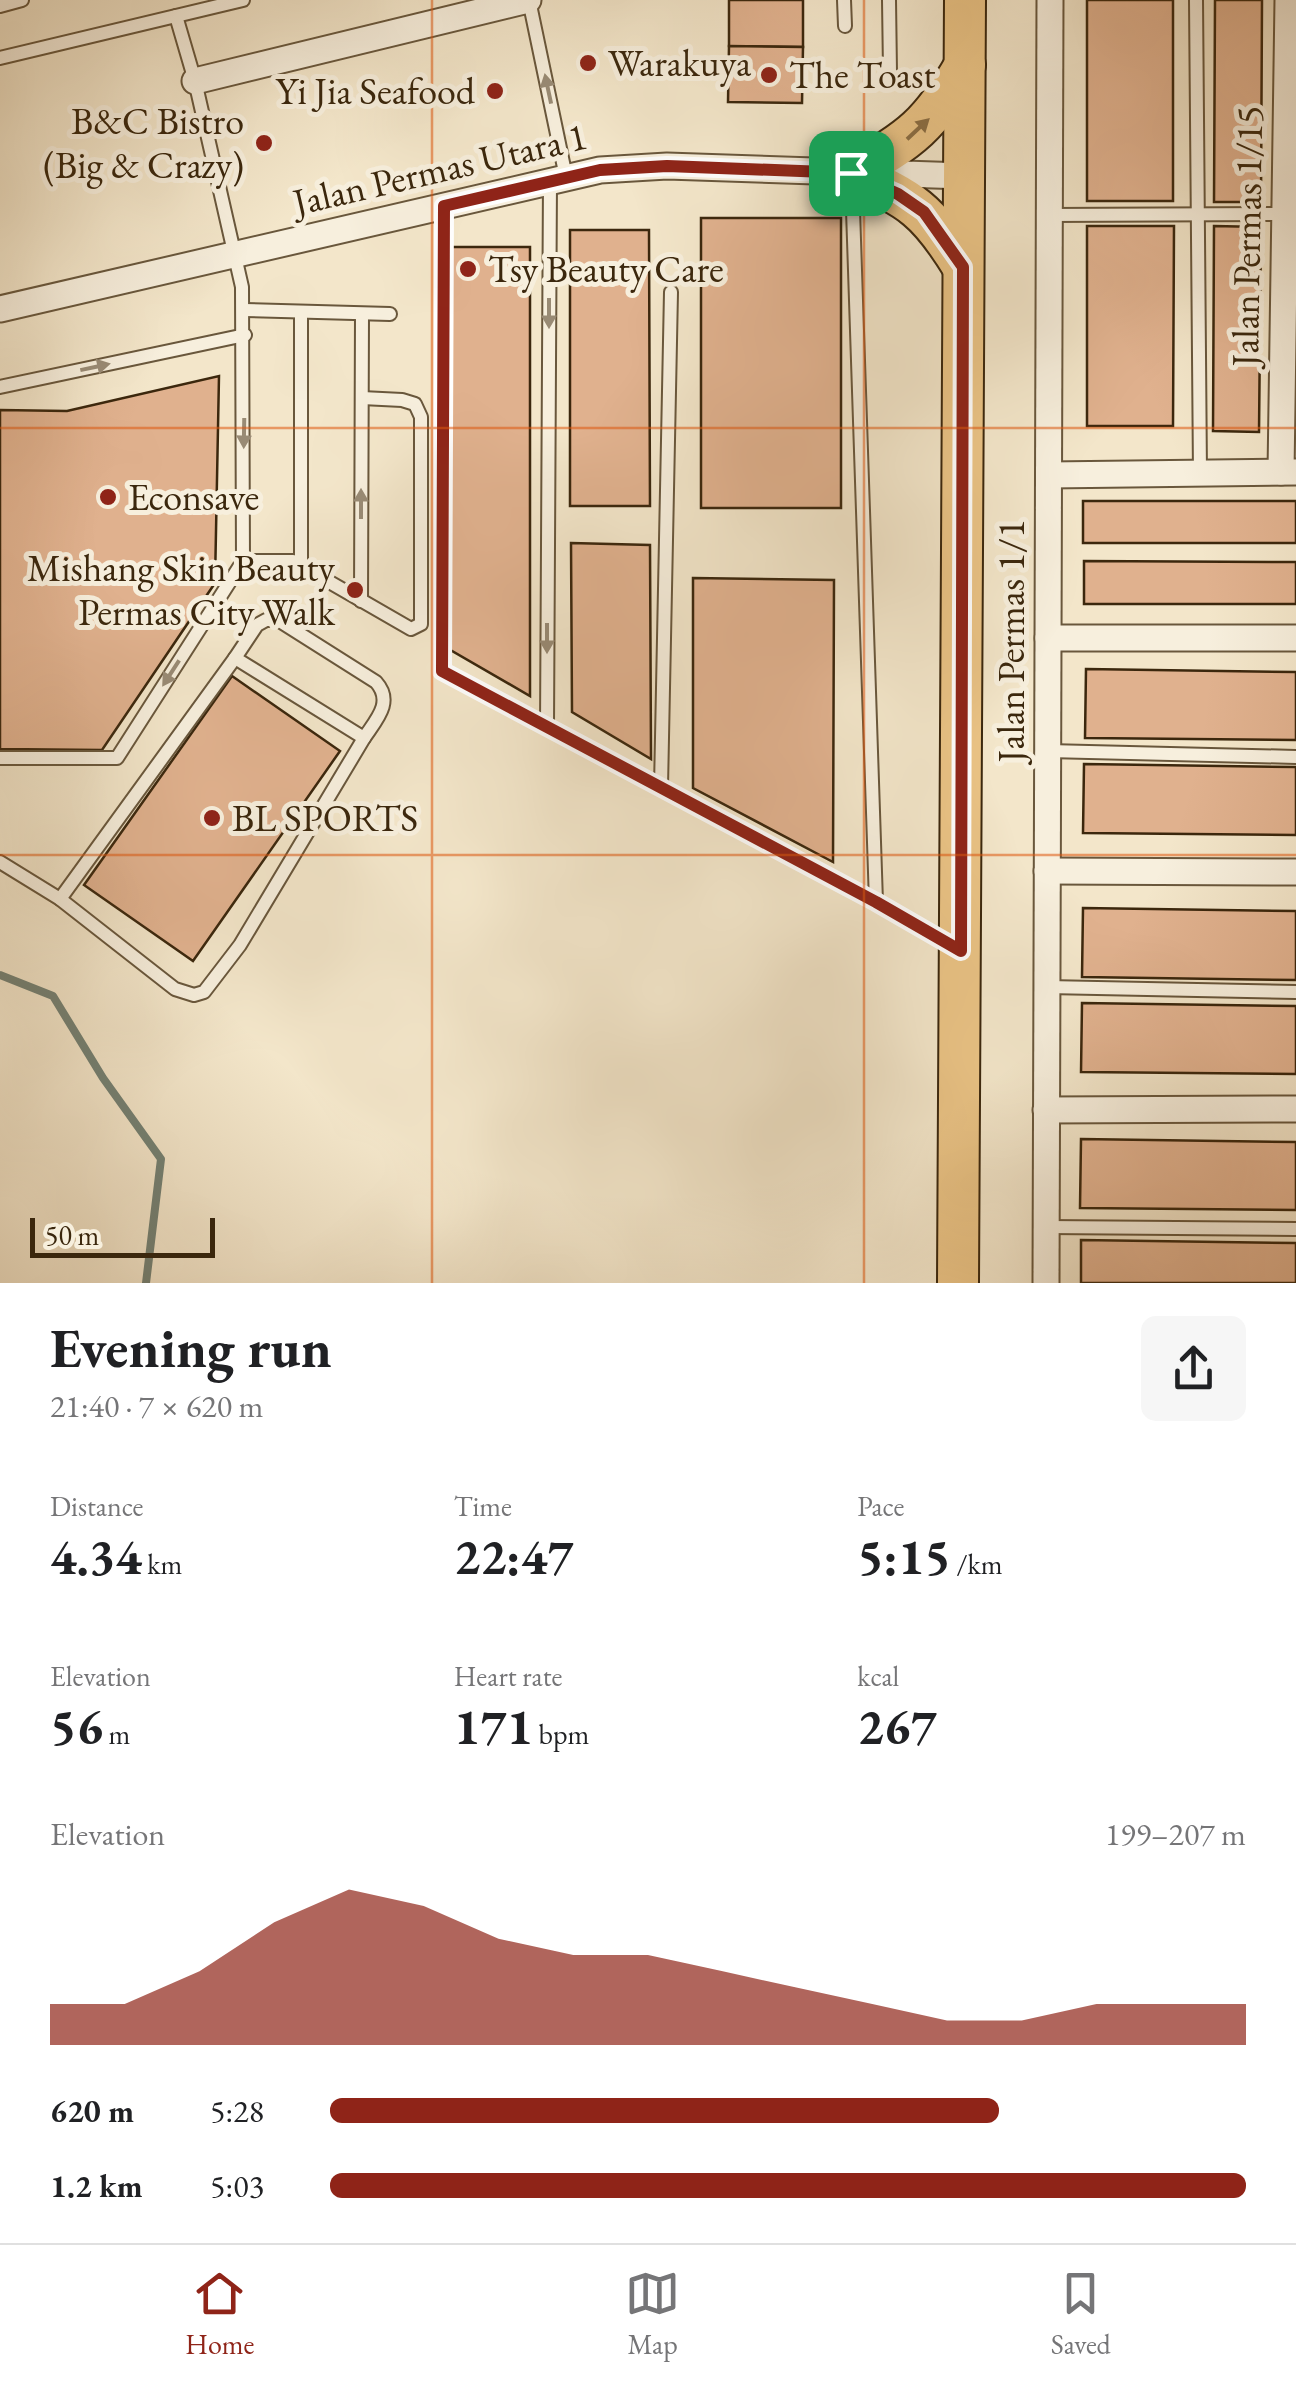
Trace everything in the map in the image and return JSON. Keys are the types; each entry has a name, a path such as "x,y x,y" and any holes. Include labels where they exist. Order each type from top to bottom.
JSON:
{"main road":[{"path":"958,1283 964,0"},
{"path":"851,173 898,147 922,127 942,104 965,64"},
{"path":"851,173 898,194 924,212 963,267"}],"street":[{"path":"195,81 529,0"},
{"name":"Jalan Permas 1/1","path":"1046,1283 1050,0"},
{"name":"Jalan Permas 1/15","path":"1288,0 1291,150 1284,214 1290,307 1289,472"},
{"name":"Jalan Permas Utara 1","path":"0,309 600,170 667,166 964,176"},
{"path":"1048,476 1289,472"},
{"path":"1048,638 1296,638"},
{"path":"1047,871 1296,872"},
{"path":"1046,1110 1296,1109"}],"lane":[{"path":"0,6 22,0"},
{"path":"0,58 243,0"},
{"path":"529,0 558,179 547,726"},
{"path":"844,0 845,26"},
{"path":"889,0 890,71"},
{"path":"1196,0 1200,473"},
{"path":"0,758 117,758 242,561 244,310 236,254 176,16"},
{"path":"851,173 876,902"},
{"path":"444,206 442,671 961,951"},
{"path":"1049,216 1284,214"},
{"path":"661,788 671,292"},
{"path":"244,310 390,314"},
{"path":"301,312 301,566"},
{"path":"361,602 362,314"},
{"path":"0,387 244,335"},
{"path":"242,561 293,561 411,630 421,624 422,416 415,404 402,400 362,398"},
{"path":"0,862 60,899 175,990 194,995 204,992 240,946 383,708 382,690 376,682 278,620 257,625 60,899"},
{"path":"235,658 364,738"},
{"path":"1048,751 1296,757"},
{"path":"1047,986 1296,992"},
{"path":"1046,1226 1296,1229"}],"building":[{"path":"729,0 803,0 803,47 729,46"},
{"path":"1087,0 1173,0 1173,201 1087,201"},
{"path":"1215,0 1262,0 1261,202 1214,202"},
{"path":"729,46 803,47 802,103 728,102"},
{"path":"701,218 841,218 841,508 701,508"},
{"path":"1087,226 1174,226 1173,426 1087,426"},
{"path":"1214,226 1261,227 1259,432 1213,431"},
{"path":"570,230 649,230 650,506 570,506"},
{"path":"447,247 530,247 530,696 447,648"},
{"name":"Econsave","path":"219,376 215,583 102,750 0,749 0,410 67,411"},
{"path":"1083,501 1296,501 1296,543 1083,543"},
{"path":"571,543 650,545 651,759 572,712"},
{"path":"1084,561 1296,562 1296,604 1084,604"},
{"path":"693,578 834,580 833,862 693,788"},
{"path":"1086,669 1296,672 1296,740 1085,738"},
{"name":"BL SPORTS","path":"232,676 340,751 193,961 84,885"},
{"path":"1084,764 1296,767 1296,835 1083,833"},
{"path":"1083,908 1296,911 1296,980 1082,977"},
{"path":"1082,1003 1296,1006 1296,1074 1081,1072"},
{"path":"1081,1139 1296,1142 1296,1210 1080,1208"},
{"path":"1081,1240 1296,1243 1296,1283 1081,1283"}],"waterway":[{"path":"0,975 53,996 103,1078 161,1159 146,1283"}],"place":[{"name":"Warakuya","path":"588,63"},
{"name":"The Toast","path":"769,75"},
{"name":"Yi Jia Seafood","path":"495,91"},
{"name":"B&C Bistro (Big & Crazy)","path":"264,143"},
{"name":"Tsy Beauty Care","path":"468,269"},
{"name":"Econsave","path":"108,497"},
{"name":"Mishang Skin Beauty Permas City Walk","path":"355,590"},
{"name":"BL SPORTS","path":"212,818"}],"route":[{"path":"667,166 851,173 898,194 924,212 963,267 961,951 442,671 444,206 600,170 667,166"}]}
